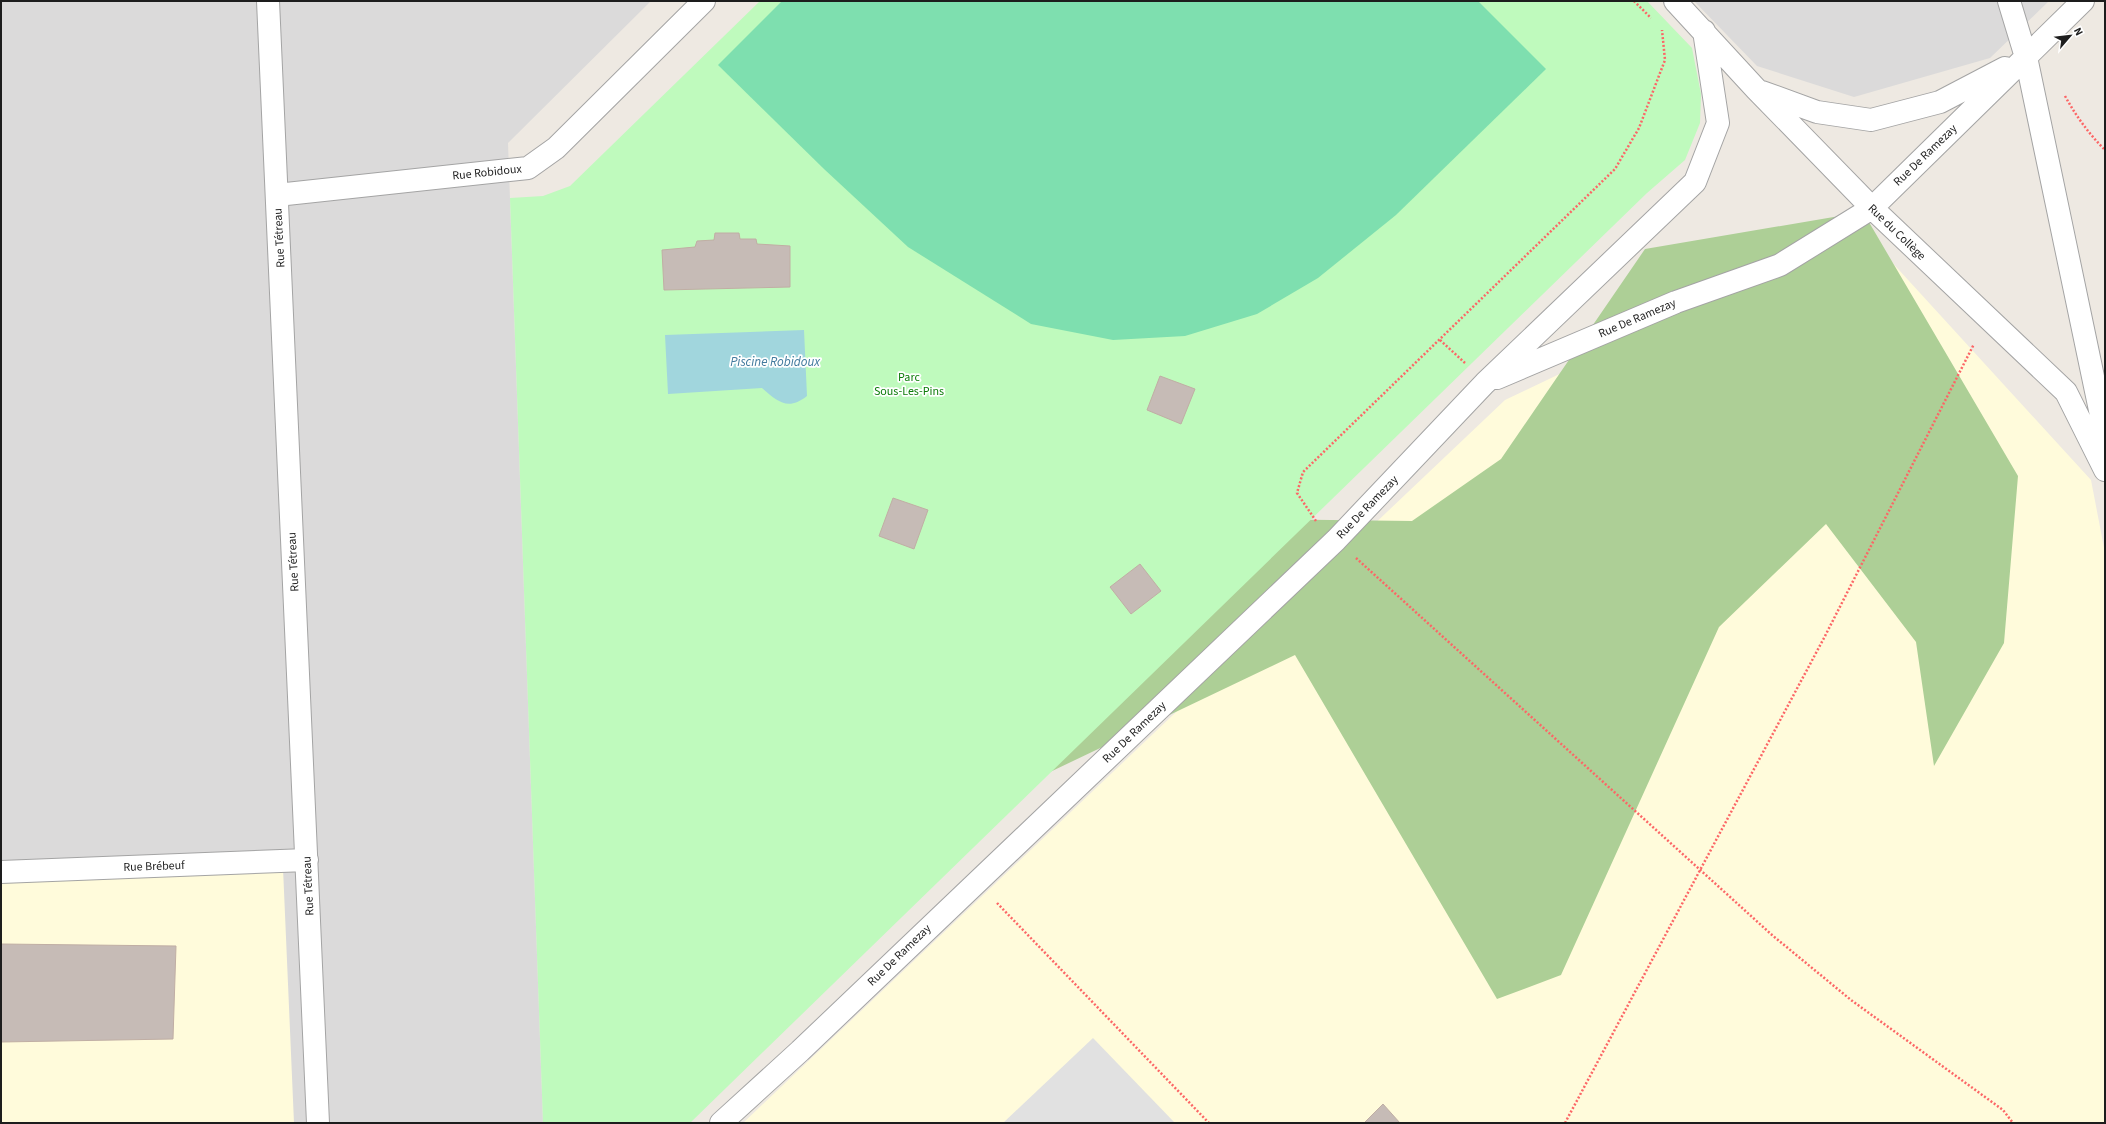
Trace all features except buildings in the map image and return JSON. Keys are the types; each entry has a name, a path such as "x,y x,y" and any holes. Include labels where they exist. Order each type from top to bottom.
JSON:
{"street":[{"name":"Rue Tétreau","path":"268,1 318,1123"},
{"name":"Rue Robidoux","path":"277,195 528,168 556,148 704,1"},
{"name":"Rue du Collège","path":"1675,1 1756,89 1872,208 2066,392 2105,470"},
{"path":"2010,1 2026,57 2105,434"},
{"name":"Rue De Ramezay","path":"721,1123 800,1051 976,881 1336,540 1485,383 1676,302 1780,265 1872,208 2084,1"},
{"path":"1485,383 1695,182 1718,123 1704,31"},
{"path":"1756,89 1817,112 1872,120 1940,102 2026,57"},
{"name":"Rue Brébeuf","path":"1,872 307,860"}],"path":[{"path":"1634,1 1656,23"},
{"path":"1662,28 1665,60 1640,128 1615,169 1304,472 1296,493 1313,518 1336,540 1772,935 1850,1000 2002,1110 2013,1123"},
{"path":"2063,94 2083,125 2105,150"},
{"path":"1565,1123 1827,632 1987,317"},
{"path":"1440,340 1485,383"},
{"path":"976,881 1209,1123"}],"shaded area":[{"path":"1,1 651,1 508,143 543,1123 1,1123"},
{"path":"1694,1 2049,1 1990,58 1854,97 1757,66"},
{"path":"1867,235 2091,480 2105,553 2105,1123 743,1123 1505,400 1618,346"},
{"path":"283,868 294,1123 1,1123 1,880"},
{"path":"1093,1038 1175,1123 1003,1123"}],"green space":[{"name":"Parc Sous-Les-Pins","path":"760,1 1647,1 1692,48 1701,94 1700,123 1685,160 1647,193 690,1123 543,1123 510,198 543,196 570,186"},
{"path":"782,1 1478,1 1546,69 1396,215 1318,278 1257,314 1185,336 1113,340 1031,324 908,247 824,169 718,65"},
{"path":"1863,212 2018,476 2004,643 1934,766 1916,642 1826,524 1719,627 1561,975 1497,999 1295,655 1050,772 1256,519 1412,521 1501,459 1645,249"}],"water":[{"name":"Piscine Robidoux","path":"804,330 807,396 800,401 789,404 783,403 778,401 762,388 668,394 665,335"}]}
